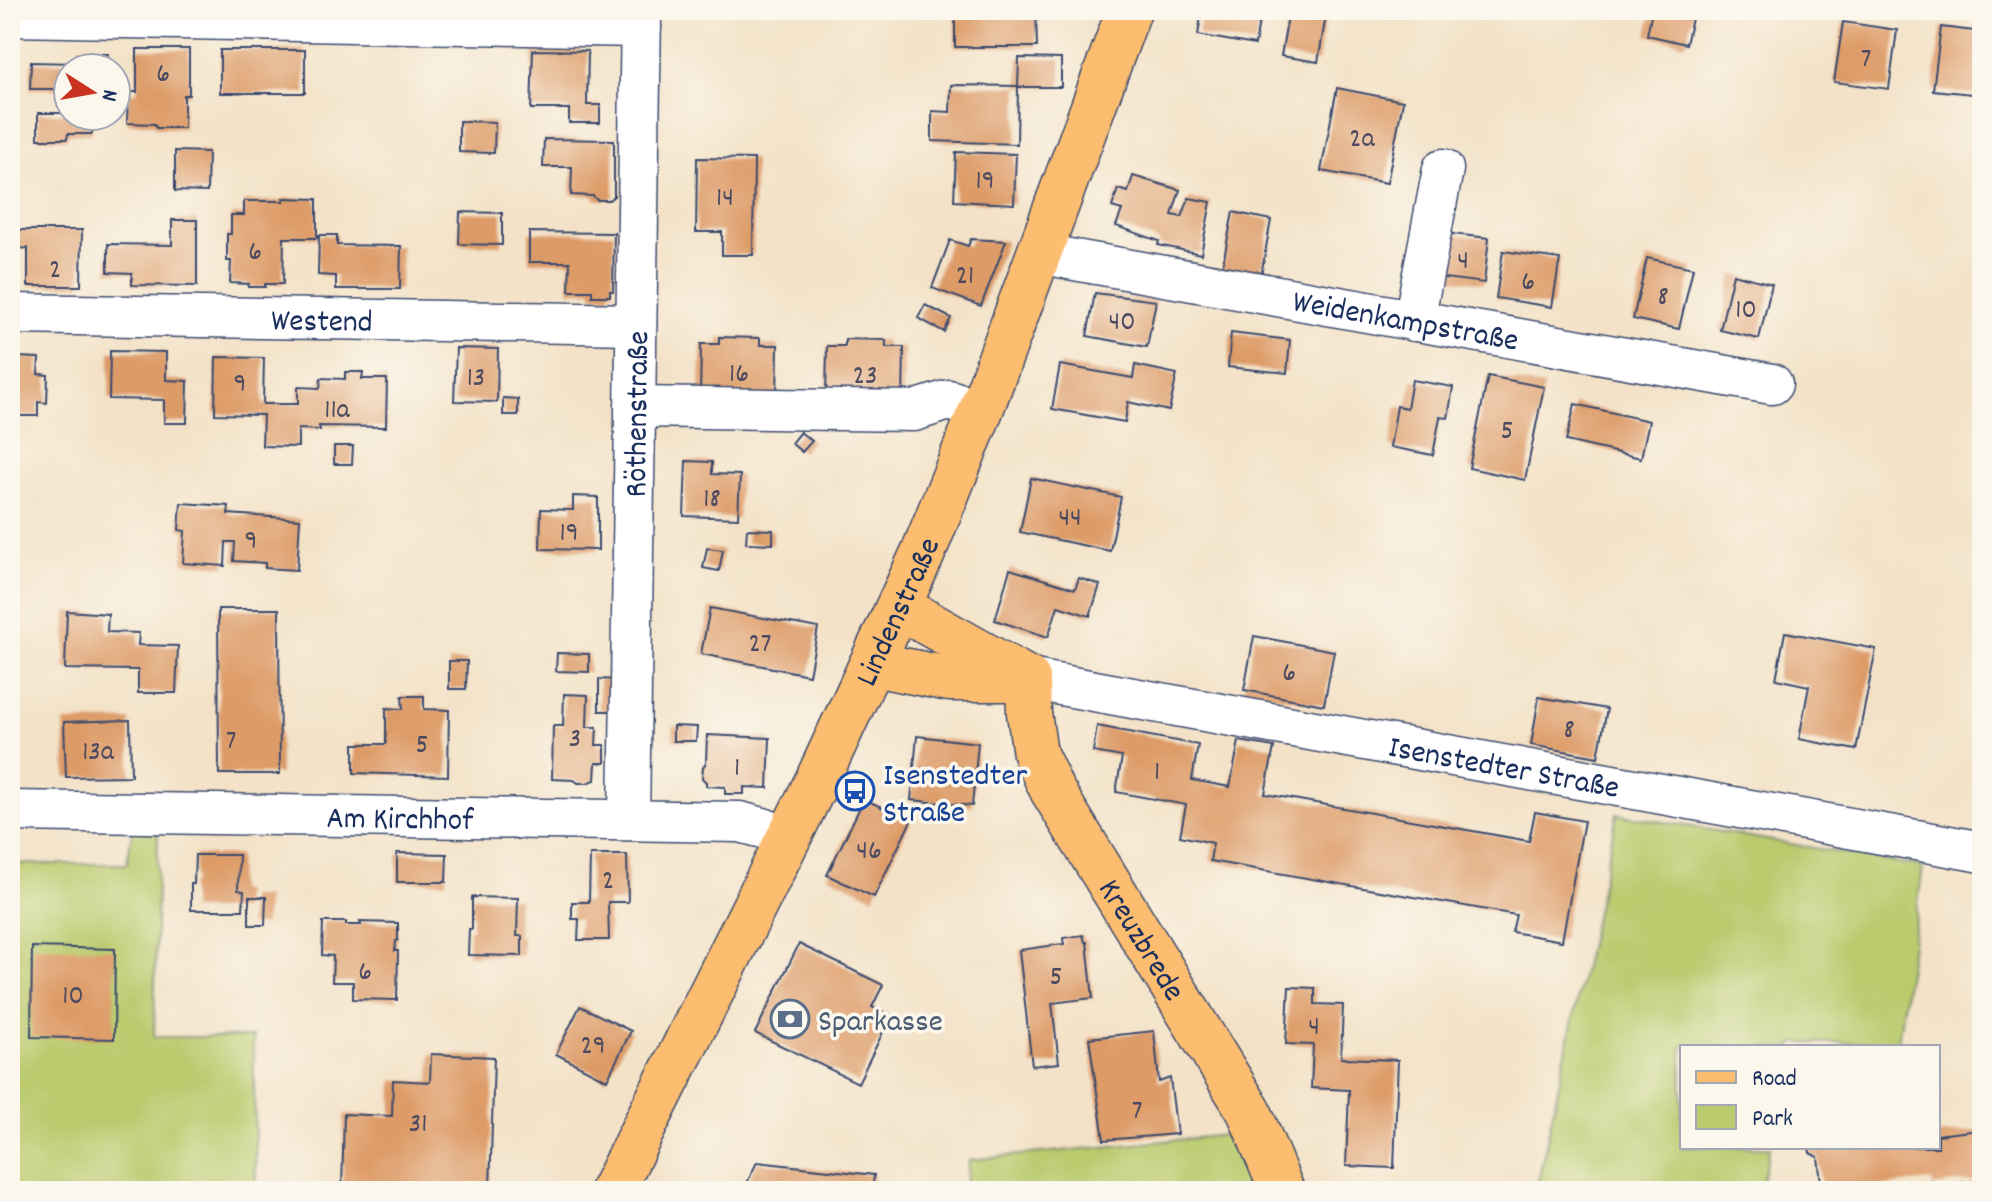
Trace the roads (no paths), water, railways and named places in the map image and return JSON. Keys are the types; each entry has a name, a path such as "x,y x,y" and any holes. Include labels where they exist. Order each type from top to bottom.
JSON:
{"main road":[{"name":"Lindenstraße","path":"612,1191 818,779 923,553 981,410 1129,10"},
{"name":"Isenstedter Straße","path":"899,607 1028,679"},
{"name":"Isenstedter Straße","path":"873,664 949,679 1028,679"},
{"name":"Kreuzbrede","path":"1028,679 1035,754 1052,790 1249,1111 1282,1191"}],"street":[{"path":"10,16 641,18"},
{"name":"Röthenstraße","path":"629,820 641,18"},
{"path":"1414,321 1443,169"},
{"name":"Weidenkampstraße","path":"1040,253 1772,384"},
{"name":"Westend","path":"10,314 636,324"},
{"path":"635,407 914,411 949,400 981,410"},
{"name":"Isenstedter Straße","path":"1028,679 1982,852"},
{"name":"Am Kirchhof","path":"10,811 740,822 788,838"}],"place":[{"name":"Isenstedter Straße","path":"855,791"},
{"name":"Sparkasse","path":"790,1019"}]}
